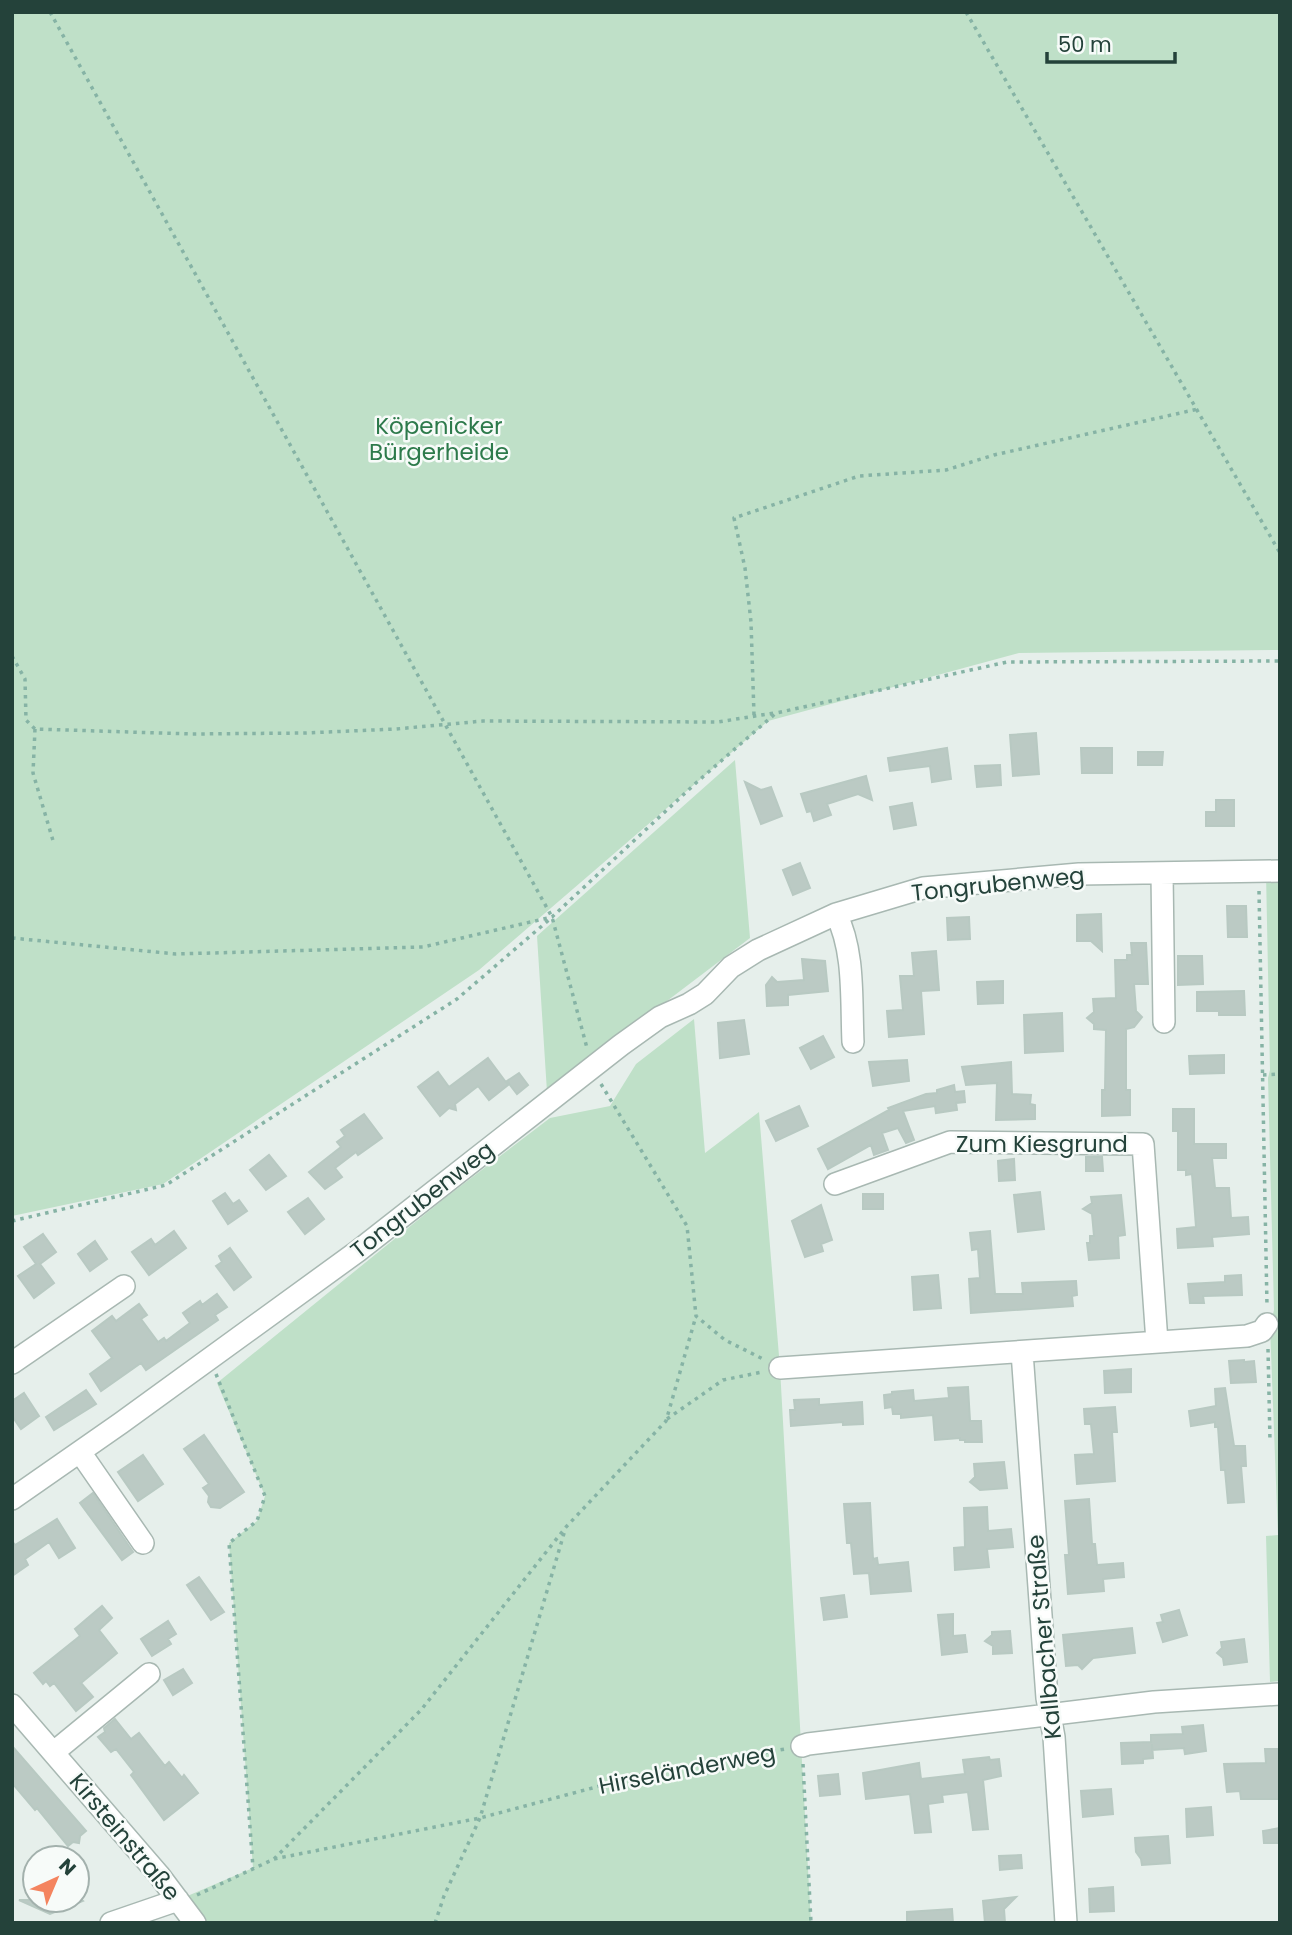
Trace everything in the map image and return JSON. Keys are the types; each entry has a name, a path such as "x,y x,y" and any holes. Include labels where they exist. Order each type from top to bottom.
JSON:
{"street":[{"name":"Tongrubenweg","path":"12,1499 358,1251 660,1017 705,994 742,960 787,936 836,914 923,888 1079,874 1269,871"},
{"path":"1162,873 1164,1022"},
{"path":"836,914 844,929 853,1042"},
{"name":"Zum Kiesgrund","path":"835,1184 950,1142 1143,1144 1157,1342"},
{"path":"12,1363 124,1286"},
{"path":"780,1367 1247,1336 1262,1331 1267,1324"},
{"name":"Kallbacher Straße","path":"1022,1352 1066,1923"},
{"path":"80,1452 143,1542"},
{"name":"Kirsteinstraße","path":"54,1752 149,1674"},
{"name":"Hirseländerweg","path":"802,1746 1154,1702 1280,1694"},
{"name":"Kirsteinstraße","path":"12,1705 195,1923"},
{"path":"111,1923 178,1900"}],"path":[{"path":"50,12 552,917 593,1067 687,1226 696,1316 666,1421"},
{"path":"966,12 1280,553"},
{"path":"754,715 751,622 745,568 734,518 859,476 946,470 994,455 1198,409"},
{"path":"12,656 25,679 26,719 35,730 33,773 54,844"},
{"path":"35,730 192,734 305,733 396,729 482,721 718,722 776,713 1007,662 1280,661"},
{"path":"12,1221 166,1185 457,999 552,917 697,782 776,713"},
{"path":"1269,871 1263,1075 1270,1441"},
{"path":"12,938 176,954 283,953 423,947 552,917"},
{"path":"1263,1075 1280,1074"},
{"path":"696,1316 725,1340 780,1367"},
{"path":"210,1359 265,1496 257,1521 229,1543 253,1868"},
{"path":"274,1859 421,1710 566,1527 666,1421 723,1380 780,1367"},
{"path":"435,1923 444,1896 480,1818 566,1527"},
{"path":"802,1746 811,1923"},
{"name":"Hirseländerweg","path":"178,1900 190,1898 274,1859 480,1818 641,1774 802,1746"}],"green space":[{"name":"Köpenicker Bürgerheide","path":"12,12 1280,12 1280,650 1019,653 768,721 479,970 163,1184 12,1216"},
{"path":"735,760 750,938 547,1092 537,936"},
{"path":"1266,873 1280,873 1280,1681 1270,1682 1266,1536 1278,1535 1270,1326 1274,1310"},
{"path":"694,1019 705,1153 759,1112 780,1368 811,1923 192,1923 178,1900 253,1868 229,1543 257,1521 265,1496 217,1383 445,1198 550,1118 610,1106 636,1064"}],"building":[{"path":"1036,733 1039,774 1013,776 1010,735"},
{"path":"947,748 951,779 932,782 930,766 890,771 888,758"},
{"path":"1081,748 1112,748 1112,773 1082,773"},
{"path":"1138,752 1163,752 1162,765 1138,765"},
{"path":"1000,765 1001,785 977,787 975,766"},
{"path":"866,776 872,800 858,794 827,804 831,815 814,821 811,811 807,812 801,794"},
{"path":"745,782 761,790 771,787 782,816 761,824"},
{"path":"1216,800 1234,800 1234,826 1206,826 1206,812 1216,812"},
{"path":"912,803 916,825 894,829 890,807"},
{"path":"800,863 810,888 793,895 783,870"},
{"path":"1227,906 1246,906 1247,937 1228,937"},
{"path":"1101,914 1102,951 1091,941 1077,941 1077,915"},
{"path":"969,917 970,939 948,940 947,918"},
{"path":"1131,943 1146,943 1148,984 1134,984 1136,1011 1142,1017 1134,1027 1126,1029 1126,1090 1130,1090 1130,1115 1102,1116 1106,1030 1094,1029 1094,1024 1087,1018 1094,1012 1093,999 1116,998 1115,960 1127,960 1127,955 1132,955"},
{"path":"936,951 939,990 921,991 924,1034 889,1037 887,1011 903,1010 900,976 914,976 912,953"},
{"path":"1178,956 1202,956 1203,984 1178,985"},
{"path":"802,959 825,961 828,991 788,995 788,1005 767,1006 766,985 772,977 777,982 804,980"},
{"path":"1003,981 1003,1003 978,1004 977,982"},
{"path":"1244,991 1245,1015 1219,1015 1219,1011 1197,1011 1197,992"},
{"path":"1062,1013 1063,1051 1025,1053 1024,1015"},
{"path":"744,1020 749,1054 720,1058 718,1023"},
{"path":"823,1036 834,1057 811,1069 800,1048"},
{"path":"1224,1055 1224,1073 1190,1074 1189,1056"},
{"path":"488,1058 508,1085 489,1100 478,1086 455,1104 456,1110 449,1108 440,1116 418,1087 438,1072 449,1087"},
{"path":"907,1060 909,1081 873,1086 869,1062"},
{"path":"1011,1062 1012,1094 1031,1095 1030,1104 1035,1105 1035,1119 996,1120 997,1083 966,1085 962,1067"},
{"path":"519,1073 528,1085 517,1094 507,1081"},
{"path":"954,1085 955,1092 964,1091 965,1102 956,1103 957,1110 936,1113 935,1106 903,1111 914,1140 906,1143 898,1128 882,1133 888,1150 874,1155 871,1145 828,1169 818,1149 889,1110 888,1108"},
{"path":"799,1106 808,1126 776,1141 766,1121"},
{"path":"1173,1109 1194,1109 1194,1144 1226,1144 1226,1158 1212,1158 1215,1188 1229,1188 1231,1218 1248,1217 1249,1234 1212,1237 1213,1246 1178,1248 1177,1229 1196,1227 1192,1174 1186,1175 1186,1170 1178,1170 1178,1131 1173,1131"},
{"path":"364,1114 382,1138 358,1155 356,1152 335,1168 342,1177 325,1189 309,1172 341,1147 337,1142 345,1136 341,1130"},
{"path":"269,1155 286,1176 266,1190 250,1170"},
{"path":"1086,1157 1102,1157 1103,1171 1086,1171"},
{"path":"1014,1159 1015,1180 999,1181 998,1161"},
{"path":"1040,1192 1044,1229 1018,1232 1014,1195"},
{"path":"225,1193 233,1204 239,1200 247,1211 228,1224 213,1201"},
{"path":"863,1194 883,1194 883,1209 863,1209"},
{"path":"1121,1195 1125,1235 1118,1236 1119,1258 1089,1260 1087,1243 1090,1243 1090,1236 1094,1236 1092,1214 1083,1209 1092,1203 1091,1197"},
{"path":"308,1198 324,1219 305,1234 288,1212"},
{"path":"821,1205 832,1240 821,1244 823,1251 805,1257 792,1221"},
{"path":"174,1231 186,1248 149,1275 132,1252 151,1239 155,1245"},
{"path":"990,1231 995,1294 1023,1294 1022,1283 1076,1281 1077,1295 1072,1296 1073,1306 971,1313 969,1279 980,1278 978,1249 972,1250 970,1233"},
{"path":"43,1234 56,1252 40,1264 54,1283 34,1298 18,1276 36,1264 24,1247"},
{"path":"95,1241 107,1259 90,1271 78,1254"},
{"path":"230,1248 251,1277 234,1290 216,1266 222,1262 219,1256"},
{"path":"938,1275 941,1308 914,1310 912,1277"},
{"path":"1241,1275 1242,1295 1203,1296 1204,1303 1190,1303 1188,1284 1225,1282 1225,1276"},
{"path":"217,1294 227,1307 215,1315 218,1320 146,1370 141,1363 101,1391 90,1374 112,1358 92,1331 112,1316 116,1321 139,1304 147,1315 141,1319 158,1342 164,1338 166,1341 190,1323 183,1313 200,1301 202,1305"},
{"path":"1229,1361 1254,1361 1256,1382 1231,1383"},
{"path":"1131,1369 1131,1392 1105,1393 1104,1371"},
{"path":"968,1387 970,1421 981,1421 982,1442 965,1442 960,1438 935,1440 933,1415 901,1418 901,1414 893,1414 892,1407 885,1408 884,1395 892,1392 913,1390 914,1401 949,1398 948,1388"},
{"path":"1225,1388 1234,1446 1245,1446 1246,1466 1241,1466 1244,1502 1228,1503 1225,1470 1221,1470 1218,1427 1215,1427 1215,1422 1191,1426 1189,1411 1216,1406 1215,1389"},
{"path":"86,1390 96,1404 54,1430 46,1417"},
{"path":"24,1393 39,1416 21,1429 12,1416 12,1401"},
{"path":"819,1399 819,1405 862,1402 863,1424 843,1425 843,1422 791,1426 790,1410 795,1410 794,1400"},
{"path":"1115,1407 1117,1432 1112,1432 1115,1481 1077,1484 1075,1455 1094,1454 1091,1424 1085,1424 1084,1409"},
{"path":"204,1435 244,1492 220,1508 211,1507 209,1496 203,1488 209,1484 184,1449"},
{"path":"143,1455 163,1484 138,1501 118,1472"},
{"path":"1004,1462 1007,1488 980,1490 970,1482 975,1477 974,1464"},
{"path":"93,1493 133,1552 122,1560 80,1503"},
{"path":"1089,1499 1092,1544 1095,1544 1097,1565 1123,1563 1124,1577 1103,1579 1104,1591 1068,1594 1065,1555 1069,1555 1065,1501"},
{"path":"870,1503 873,1559 877,1558 878,1565 908,1562 911,1591 871,1594 869,1573 854,1574 851,1543 847,1543 844,1504"},
{"path":"987,1507 988,1531 1011,1529 1013,1547 987,1549 989,1567 955,1570 954,1548 965,1547 964,1508"},
{"path":"57,1519 75,1548 59,1558 49,1542 25,1559 28,1565 12,1576 12,1541 15,1545"},
{"path":"199,1577 224,1612 211,1620 187,1585"},
{"path":"844,1595 847,1617 824,1620 821,1598"},
{"path":"102,1606 112,1618 99,1630 117,1653 81,1683 93,1697 76,1711 54,1683 50,1686 46,1681 43,1684 34,1673 80,1636 75,1629"},
{"path":"1179,1610 1187,1635 1163,1642 1157,1623 1163,1622 1161,1615"},
{"path":"953,1614 953,1636 965,1635 967,1652 942,1655 938,1615"},
{"path":"168,1621 176,1634 168,1639 171,1644 152,1656 141,1639"},
{"path":"1132,1628 1135,1653 1093,1658 1082,1669 1078,1665 1066,1666 1063,1635"},
{"path":"1010,1631 1012,1653 993,1654 993,1646 985,1641 992,1632"},
{"path":"1244,1639 1247,1662 1224,1665 1223,1658 1217,1653 1222,1648 1221,1642"},
{"path":"183,1669 192,1683 173,1695 164,1680"},
{"path":"115,1719 131,1739 139,1733 165,1766 169,1762 198,1793 164,1820 131,1775 134,1772 116,1749 111,1752 98,1737"},
{"path":"1203,1725 1206,1751 1185,1754 1184,1748 1152,1750 1153,1758 1143,1759 1143,1763 1122,1764 1121,1743 1151,1742 1151,1735 1183,1734 1182,1727"},
{"path":"12,1746 86,1831 80,1836 79,1843 66,1844 12,1783"},
{"path":"1265,1749 1280,1749 1280,1799 1241,1799 1240,1791 1227,1792 1224,1764 1266,1763"},
{"path":"989,1757 990,1760 999,1759 1001,1776 983,1780 988,1829 973,1830 968,1792 942,1795 943,1802 928,1804 931,1832 915,1833 910,1794 866,1799 863,1773 919,1763 921,1779 965,1774 963,1760"},
{"path":"838,1774 840,1794 820,1796 818,1776"},
{"path":"1111,1789 1113,1814 1083,1817 1081,1791"},
{"path":"1211,1807 1213,1835 1187,1837 1186,1809"},
{"path":"1280,1828 1280,1843 1264,1843 1263,1831"},
{"path":"1168,1836 1170,1863 1142,1865 1136,1852 1135,1838"},
{"path":"1021,1855 1022,1868 1000,1870 999,1856"},
{"path":"1113,1887 1114,1911 1090,1912 1089,1889"},
{"path":"1016,1897 1004,1909 1005,1923 985,1923 983,1901"},
{"path":"952,1909 953,1923 907,1923 907,1912"}]}
